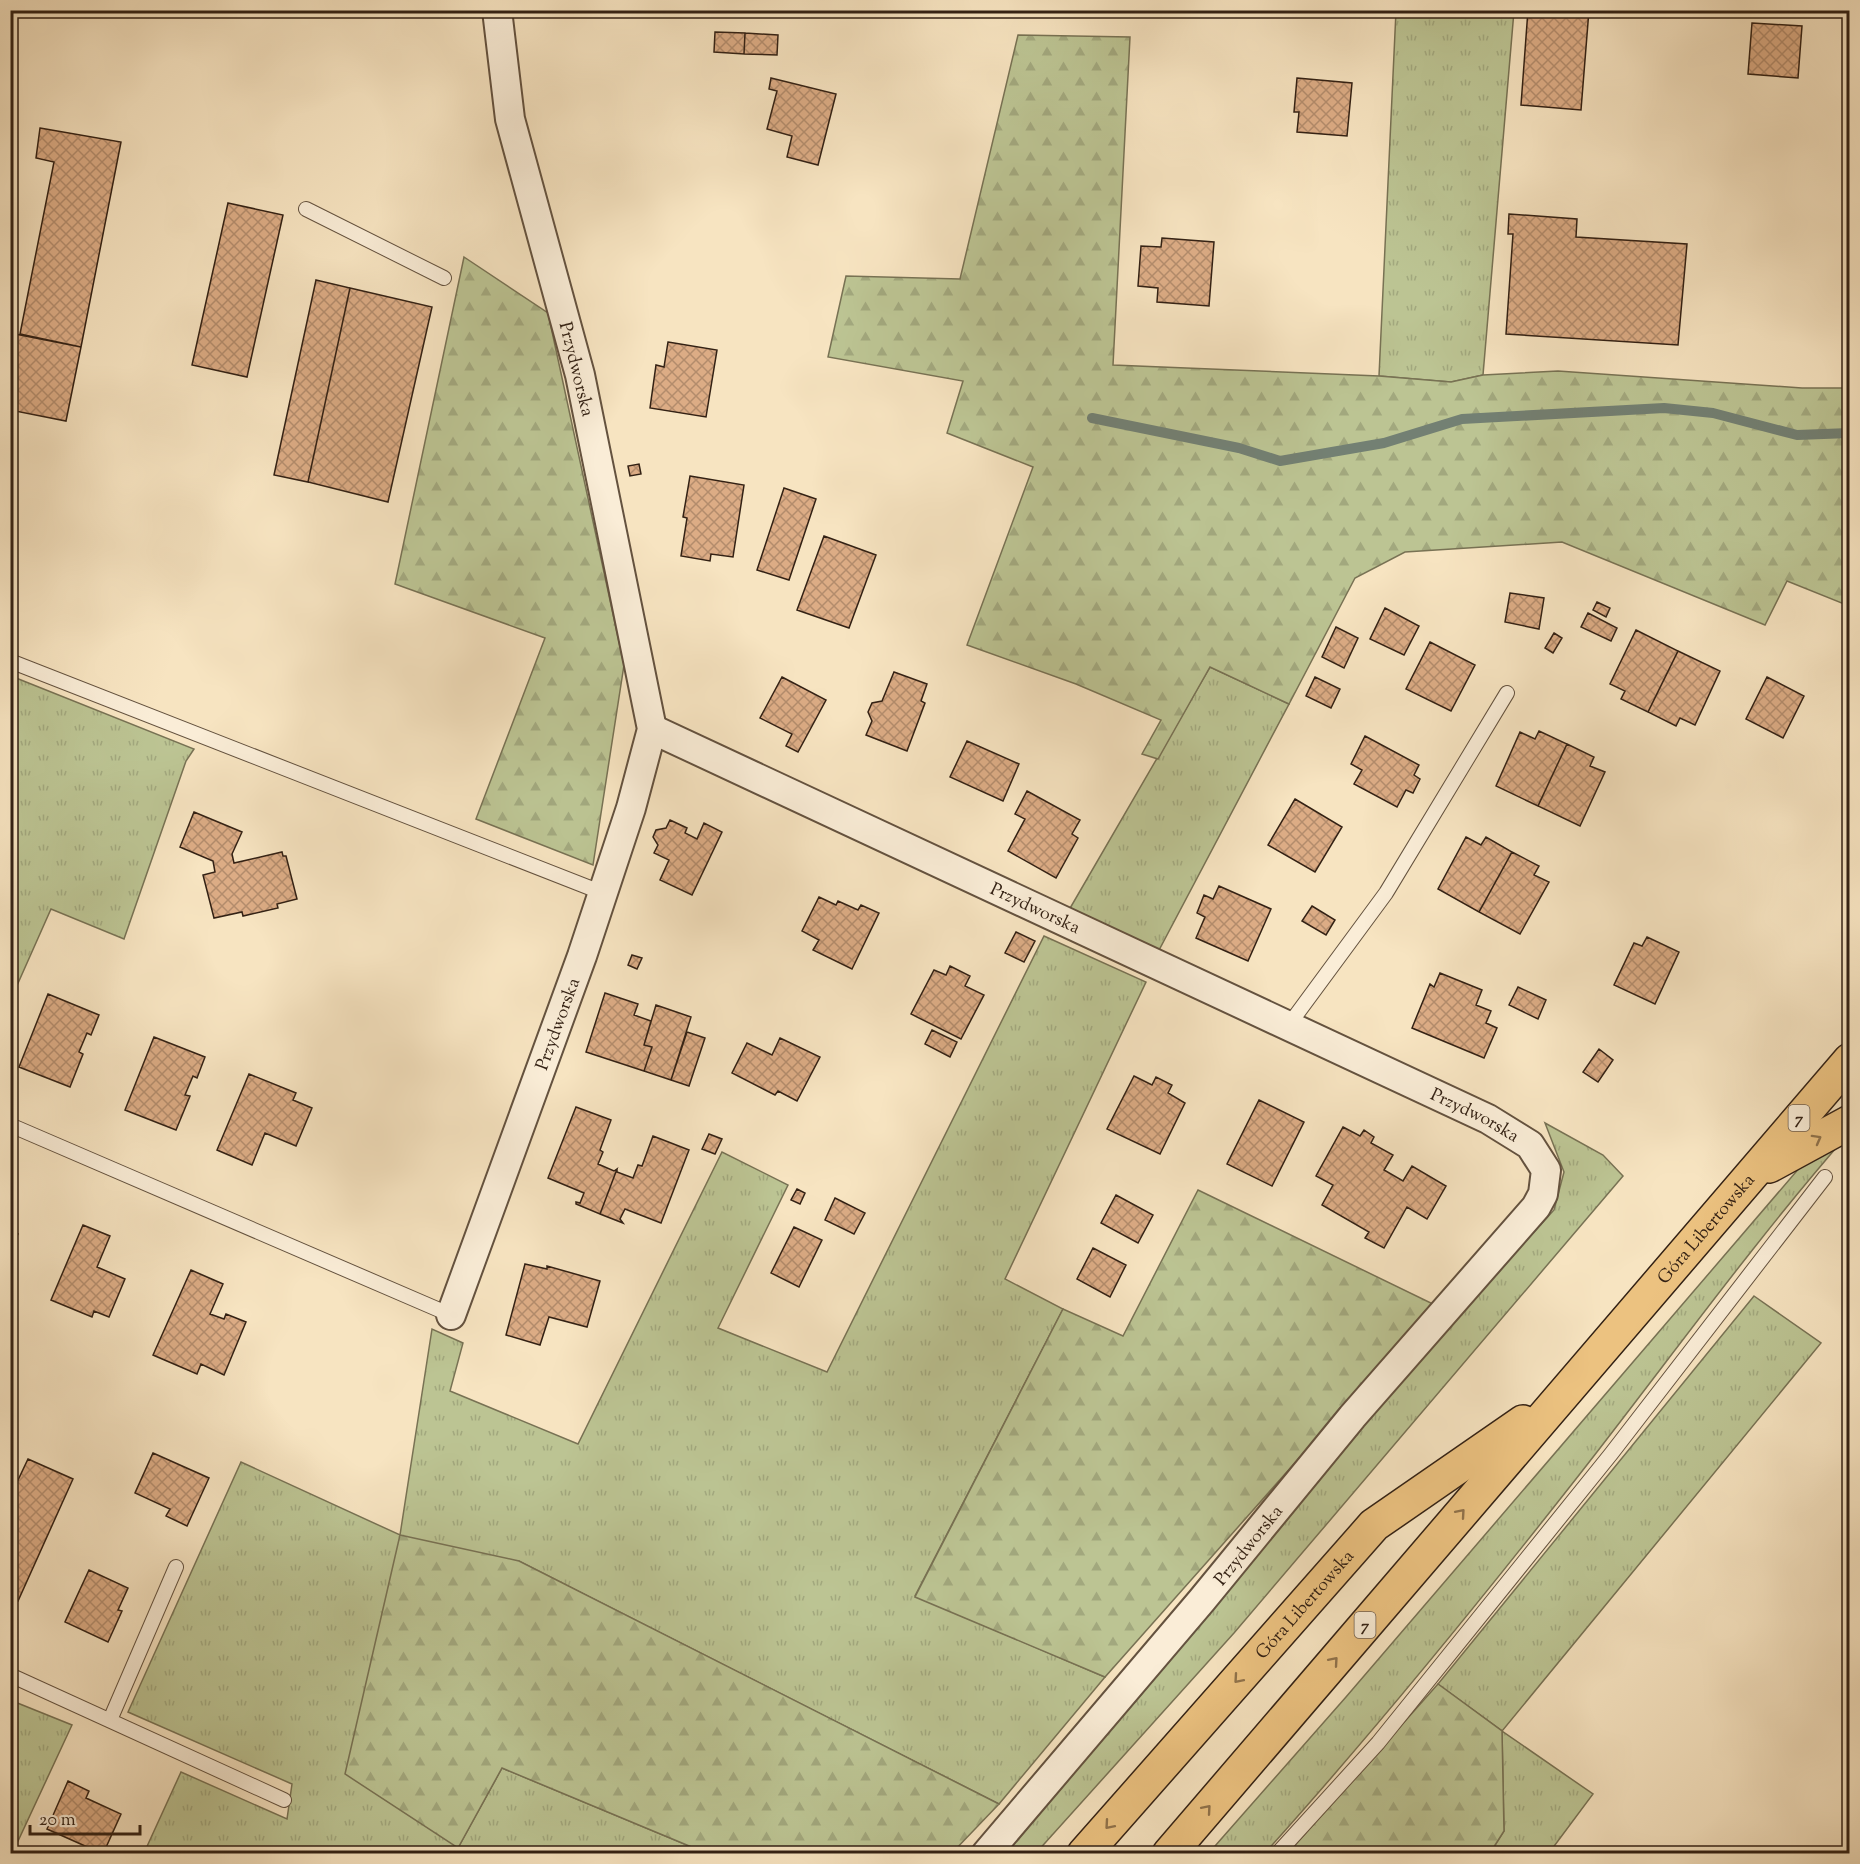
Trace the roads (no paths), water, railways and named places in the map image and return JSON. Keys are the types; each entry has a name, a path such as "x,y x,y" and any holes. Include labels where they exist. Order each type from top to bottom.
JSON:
{"highway":[{"name":"Góra Libertowska","path":"1169,1854 1850,1060"},
{"name":"7","path":"1749,1177 1850,1122"},
{"name":"Góra Libertowska","path":"1084,1854 1374,1525 1560,1397"}],"street":[{"name":"Przydworska","path":"451,1315 582,956 631,808 652,729 580,375 510,119 497,10"},
{"name":"Przydworska","path":"652,729 1488,1119 1530,1145 1546,1170 1543,1194 1536,1207 1352,1417 1195,1610 987,1854"}],"lane":[{"path":"306,209 444,278"},
{"path":"10,661 603,893"},
{"path":"1288,1026 1386,892 1507,693"},
{"path":"10,1125 451,1315"},
{"path":"1277,1854 1385,1734 1611,1454 1825,1177"},
{"path":"110,1720 176,1567"},
{"path":"10,1675 285,1800"}],"waterway":[{"path":"1092,418 1239,448 1280,461 1384,443 1462,419 1664,408 1713,413 1797,435 1850,433"}]}
